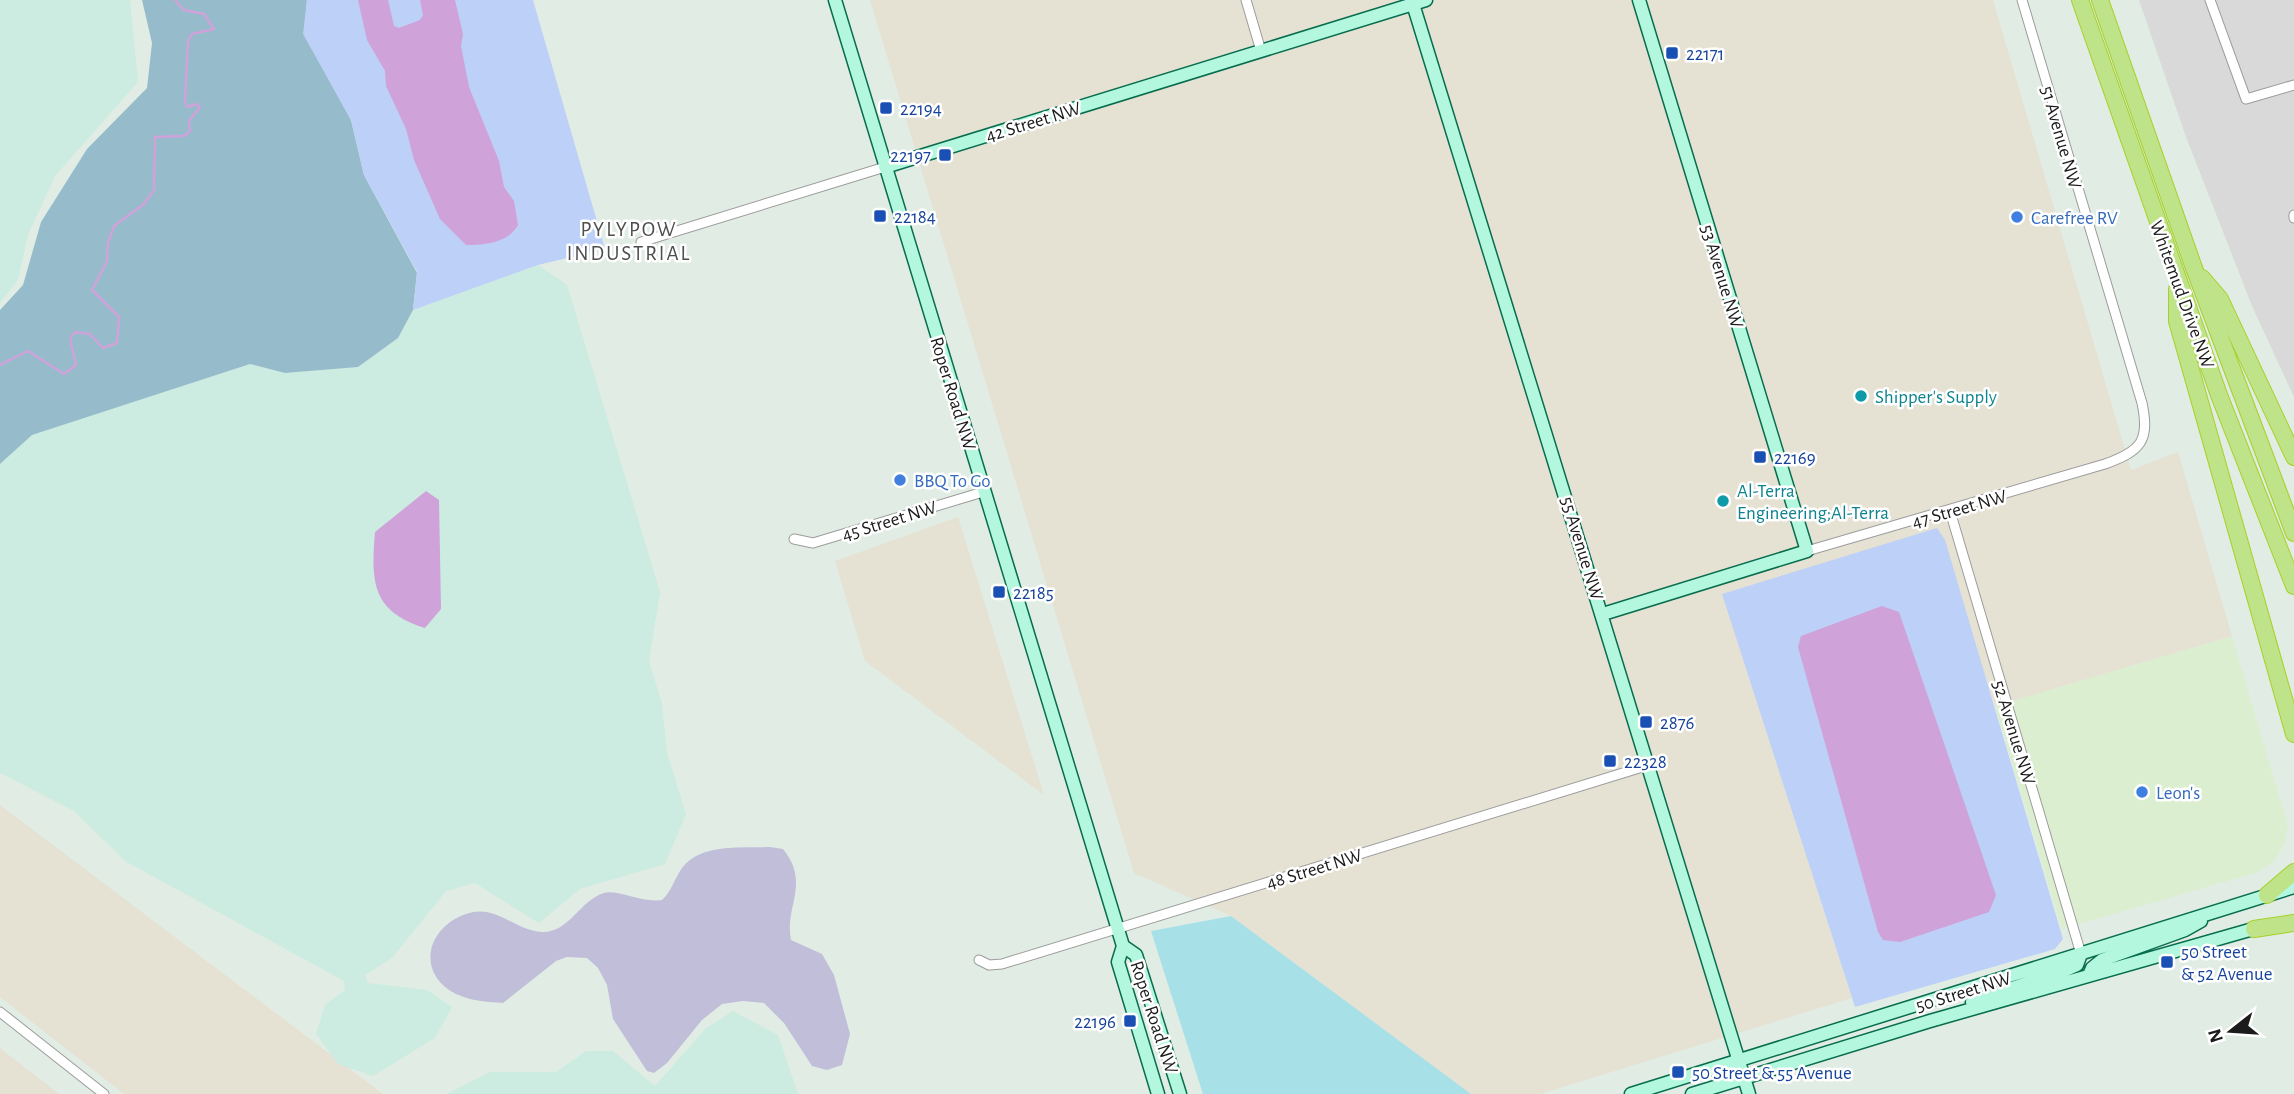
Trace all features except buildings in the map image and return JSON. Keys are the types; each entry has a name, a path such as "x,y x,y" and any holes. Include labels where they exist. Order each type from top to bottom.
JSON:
{"highway":[{"name":"Whitemud Drive NW","path":"2080,0 2176,276 2254,488 2294,586"},
{"name":"Whitemud Drive NW","path":"2100,0 2194,268 2294,533"},
{"path":"2194,268 2220,299 2294,457"},
{"path":"2176,276 2177,321 2294,734"},
{"path":"2267,895 2294,872"},
{"path":"2255,929 2294,923"}],"main road":[{"name":"Roper Road NW","path":"835,0 1117,929 1123,946 1136,955 1180,1094"},
{"name":"53 Avenue NW","path":"1639,0 1807,551"},
{"name":"42 Street NW","path":"885,167 1419,2"},
{"name":"55 Avenue NW","path":"1419,2 1749,1094"},
{"name":"47 Street NW","path":"1603,614 1807,551"},
{"name":"50 Street NW","path":"1631,1094 2294,887"},
{"path":"2089,975 2092,968 2102,960 2185,930 2219,911"},
{"name":"50 Street NW","path":"1692,1094 1930,1021 2294,916"},
{"name":"Roper Road NW","path":"1123,946 1118,962 1158,1094"},
{"path":"1930,1021 1986,996 2068,969 2077,965 2081,954"}],"street":[{"path":"1246,0 1261,51"},
{"name":"51 Avenue NW","path":"2022,0 2142,403 2146,426 2144,436"},
{"path":"2210,0 2246,99 2294,85"},
{"name":"42 Street NW","path":"641,242 885,167"},
{"name":"47 Street NW","path":"1807,551 1950,511 2127,456 2140,445 2144,436"},
{"name":"45 Street NW","path":"794,539 813,543 983,492"},
{"name":"52 Avenue NW","path":"1950,511 2081,954"},
{"name":"48 Street NW","path":"979,960 989,965 1002,964 1649,765"},
{"path":"0,1012 104,1094"}],"shaded area":[{"path":"0,0 130,0 138,82 55,176 28,235 18,280 0,303"},
{"path":"142,0 307,0 304,34 351,120 364,175 417,273 413,310 398,338 358,367 285,373 250,364 32,435 0,464 0,310 23,285 41,222 87,149 147,88 152,43"},
{"path":"307,0 533,0 605,249 538,265 413,310 417,272 364,175 351,120 303,34"},
{"path":"358,0 388,0 394,26 399,28 420,20 423,15 420,0 455,0 463,34 461,46 469,87 499,161 504,187 514,201 518,225 508,236 488,243 466,245 440,219 414,160 406,129 386,86 385,71 367,40"},
{"path":"870,0 1993,0 2131,470 2178,452 2232,636 1995,706 1937,529 1723,595 1852,998 1540,1094 1471,1094 1231,916 1134,873"},
{"path":"2139,0 2294,0 2294,397 2252,306 2186,137"},
{"path":"538,265 567,285 660,592 649,661 662,704 667,753 686,814 665,864 580,889 539,923 475,883 446,891 392,958 365,975 368,983 427,990 452,1007 435,1038 373,1076 338,1064 316,1034 325,1005 345,990 344,981 125,861 74,811 0,773 0,464 32,435 250,364 285,373 358,367 398,338 413,310"},
{"path":"426,491 439,500 441,609 425,628 407,621 384,603 378,592 374,565 375,532"},
{"path":"958,517 1044,795 865,661 835,561"},
{"path":"1937,528 1945,540 2063,939 2055,949 1855,1007 1722,594"},
{"path":"1882,606 1899,612 1996,895 1989,912 1900,942 1883,940 1878,932 1798,647 1801,636"},
{"path":"2232,636 2288,826 2284,844 2275,861 2255,873 2062,929 1995,706"},
{"path":"0,805 383,1094 124,1094 0,997"},
{"path":"723,848 783,849 795,873 791,940 822,954 834,975 850,1034 842,1065 827,1070 812,1066 784,1023 764,1003 743,1001 722,1004 702,1020 667,1063 654,1073 647,1071 613,1019 607,985 598,968 587,958 567,957 556,961 503,1003 473,1000 456,994 443,985 431,963 431,951 442,929 466,914 487,912 532,930 551,931 604,893 662,900 682,868 700,854"},
{"path":"1231,916 1471,1094 1203,1094 1151,931"},
{"path":"733,1011 778,1035 798,1094 447,1094 490,1072 556,1072 586,1051 613,1051 655,1086 705,1029"},
{"path":"0,1048 59,1094 0,1094"}],"waterway":[{"path":"0,365 28,351 64,374 76,365 70,338 75,332 90,334 103,348 117,343 119,317 92,290 107,261 108,243 114,226 144,204 154,190 155,137 184,136 190,131 189,121 200,107 196,104 188,107 185,102 188,41 192,34 214,29 204,14 184,10 175,0"}],"place":[{"name":"22171","path":"1672,53"},
{"name":"22194","path":"886,108"},
{"name":"22197","path":"945,155"},
{"name":"22184","path":"880,216"},
{"name":"Carefree RV","path":"2017,217"},
{"name":"Shipper's Supply","path":"1861,396"},
{"name":"22169","path":"1760,457"},
{"name":"BBQ To Go","path":"900,480"},
{"name":"Al-Terra Engineering;Al-Terra","path":"1723,501"},
{"name":"22185","path":"999,592"},
{"name":"2876","path":"1646,722"},
{"name":"22328","path":"1610,761"},
{"name":"Leon's","path":"2142,792"},
{"name":"50 Street & 52 Avenue","path":"2167,962"},
{"name":"22196","path":"1130,1021"},
{"name":"50 Street & 55 Avenue","path":"1678,1072"}],"district":[{"name":"PYLYPOW INDUSTRIAL","path":"629,241"}]}
